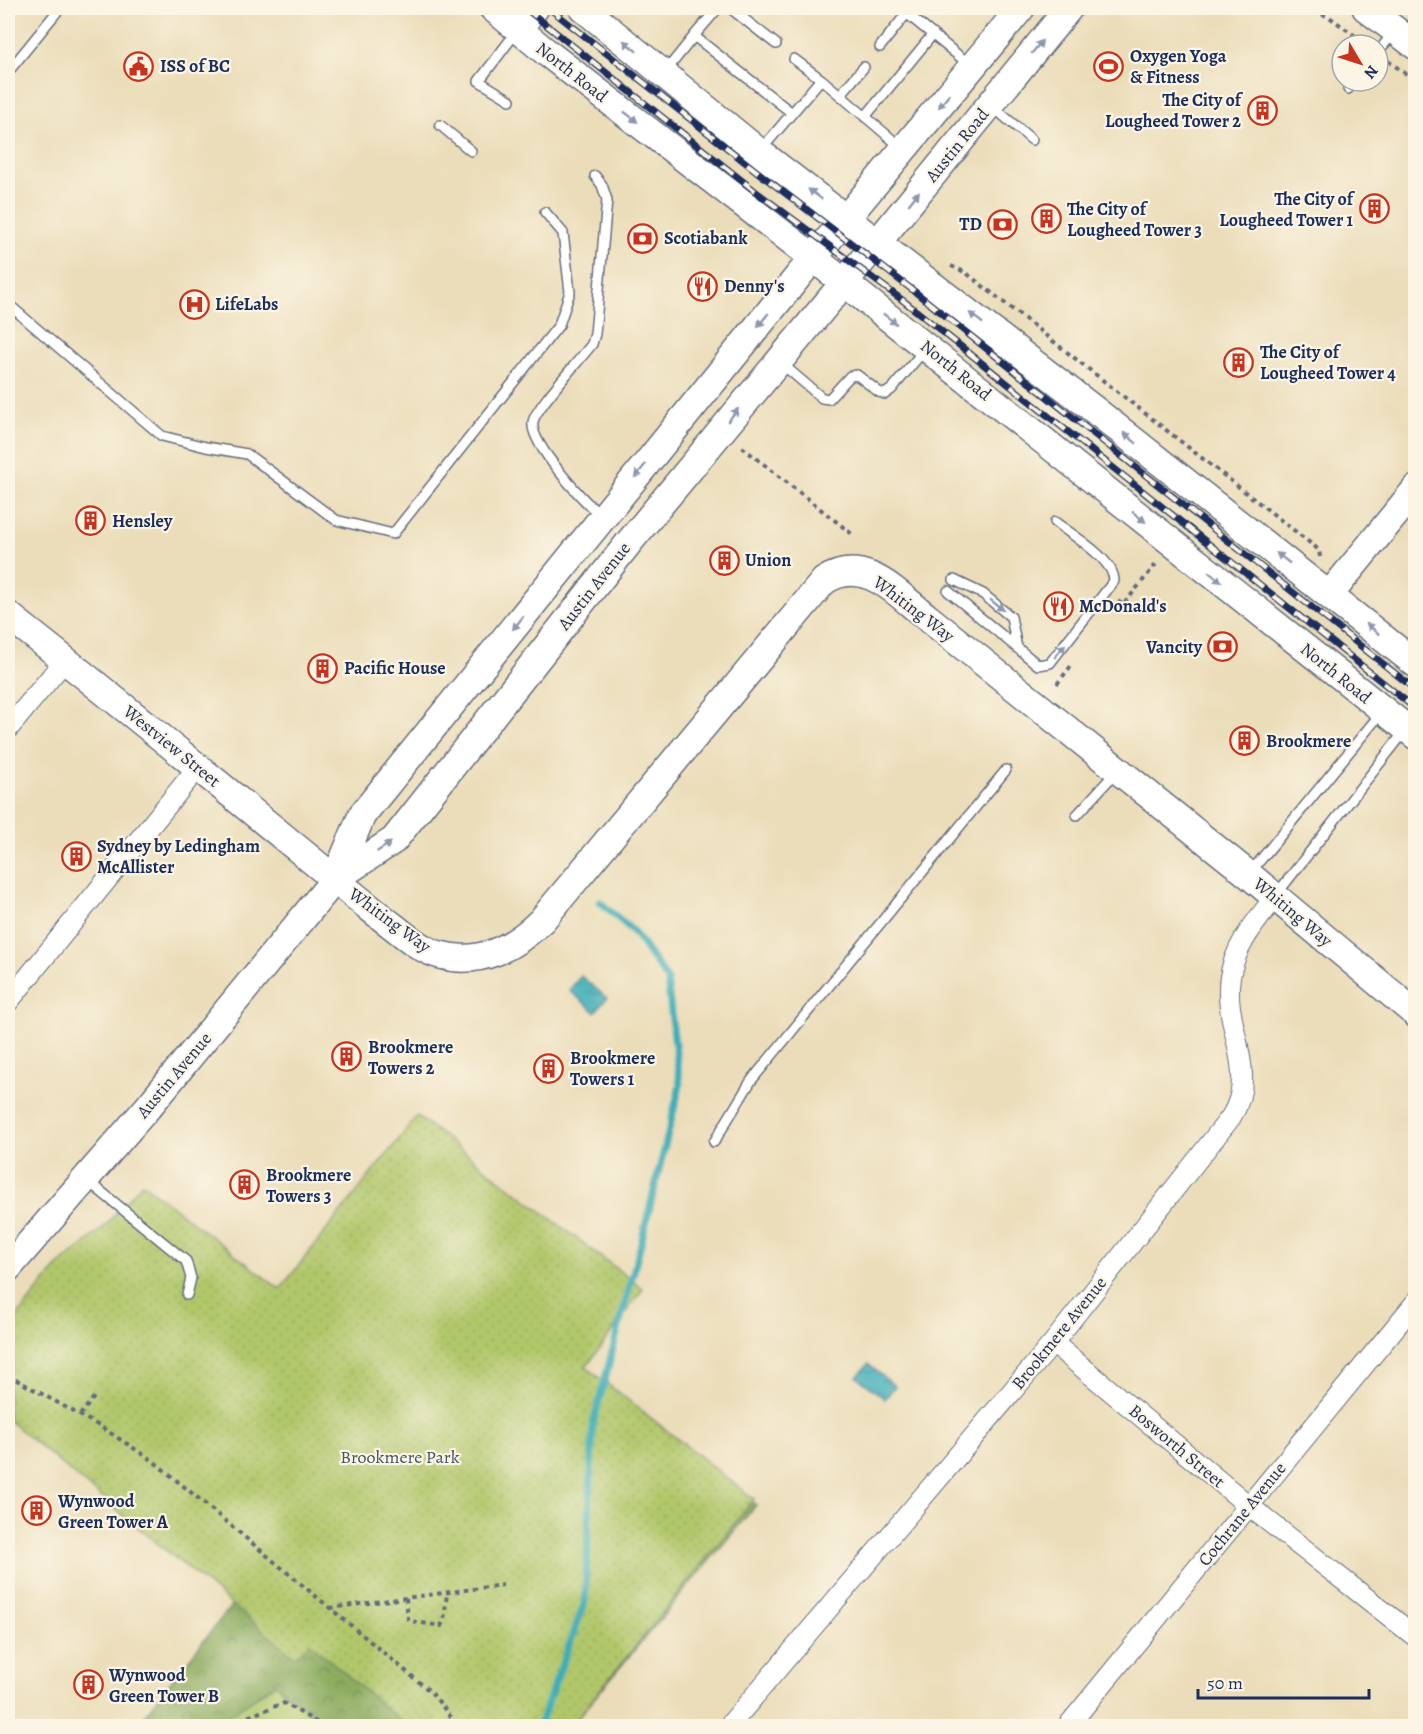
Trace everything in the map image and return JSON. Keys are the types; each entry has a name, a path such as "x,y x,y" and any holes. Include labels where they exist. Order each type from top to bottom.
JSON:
{"main road":[{"name":"North Road","path":"494,8 518,30 844,282 1411,732"},
{"path":"518,30 535,8"},
{"path":"583,8 759,152 1056,380 1416,664"},
{"path":"813,258 1022,8"},
{"name":"Austin Road","path":"844,282 1069,8"},
{"path":"1366,8 1406,38"},
{"name":"Austin Avenue","path":"8,1268 149,1106 335,879 362,815 813,258"},
{"name":"Austin Avenue","path":"335,879 394,840 630,540 844,282"},
{"path":"1329,594 1416,489"},
{"path":"603,517 630,540"},
{"name":"Whiting Way","path":"335,879 417,944 436,953 468,958 500,951 513,944 527,935 542,920 819,586 831,575 846,571 863,572 883,583 1248,875 1416,1014"},
{"name":"Westview Street","path":"8,615 335,879"}],"street":[{"path":"8,729 65,660"},
{"path":"8,1002 198,767"},
{"name":"Brookmere Avenue","path":"729,1726 1053,1343 1238,1106 1244,1077 1229,993 1230,978 1240,945 1275,897"},
{"name":"Cochrane Avenue","path":"1068,1726 1416,1302"},
{"name":"Bosworth Street","path":"1053,1343 1249,1506 1416,1637"}],"lane":[{"path":"8,72 60,8"},
{"path":"663,74 718,8"},
{"path":"730,8 776,44"},
{"path":"880,47 904,10 972,66"},
{"path":"510,100 479,81 518,30"},
{"path":"865,117 933,34"},
{"path":"694,36 792,114"},
{"path":"1390,46 1406,38"},
{"path":"794,58 841,94 904,149"},
{"path":"841,94 864,67"},
{"path":"759,152 821,79"},
{"path":"990,104 1032,140"},
{"path":"440,125 471,151"},
{"path":"595,176 602,185 607,200 595,334 592,344 540,408 533,422 533,434 569,485 603,517"},
{"path":"8,304 162,436 247,454 336,520 393,534 559,325 570,292 563,233 545,212"},
{"path":"778,360 822,398 829,399 850,376 856,375 885,394 927,348"},
{"path":"948,591 1038,665 1050,663 1114,581 1114,573 1106,561 1055,522"},
{"path":"954,580 983,594 1011,617 1017,648"},
{"path":"1248,875 1383,711"},
{"path":"1275,897 1411,732"},
{"path":"714,1142 751,1081 1006,770"},
{"path":"1077,815 1117,771"},
{"path":"85,1179 186,1261 191,1278 187,1295"}],"path":[{"path":"1305,8 1328,16 1351,33"},
{"path":"1405,74 1416,81"},
{"path":"1096,376 1126,400"},
{"path":"742,447 852,534"},
{"path":"8,1375 80,1415 152,1460 430,1692 458,1726"},
{"path":"80,1415 95,1396"},
{"path":"330,1608 503,1586"},
{"path":"406,1598 408,1618 411,1621 441,1626 444,1620 447,1593"},
{"path":"223,1726 284,1703 323,1726"}],"green space":[{"name":"Brookmere Park","path":"417,1116 643,1289 586,1367 754,1499 571,1726 406,1726 310,1643 295,1657 8,1420 8,1328 56,1268 104,1227 142,1183 280,1289"},
{"path":"597,1381 756,1505 571,1726 326,1726 275,1684 213,1726 136,1726 234,1602"},
{"path":"310,1643 406,1726 213,1726 255,1696"}],"water":[{"path":"581,976 607,998 595,1012 569,990"},
{"path":"868,1364 895,1386 885,1399 857,1377"}],"waterway":[{"path":"539,1726 585,1602 593,1424 680,1085 667,979 634,932 600,902"}],"railway":[{"path":"525,8 755,191 905,302 1416,709"},
{"path":"549,8 764,177 914,291 1416,690"}],"place":[{"name":"ISS of BC","path":"139,66"},
{"name":"Oxygen Yoga & Fitness","path":"1109,66"},
{"name":"The City of Lougheed Tower 2","path":"1262,110"},
{"name":"The City of Lougheed Tower 1","path":"1374,209"},
{"name":"The City of Lougheed Tower 3","path":"1046,219"},
{"name":"TD","path":"1003,224"},
{"name":"Scotiabank","path":"643,238"},
{"name":"Denny's","path":"703,286"},
{"name":"LifeLabs","path":"194,304"},
{"name":"The City of Lougheed Tower 4","path":"1239,362"},
{"name":"Hensley","path":"91,521"},
{"name":"Union","path":"724,560"},
{"name":"McDonald's","path":"1058,606"},
{"name":"Vancity","path":"1223,647"},
{"name":"Pacific House","path":"323,668"},
{"name":"Brookmere","path":"1245,741"},
{"name":"Sydney by Ledingham McAllister","path":"76,856"},
{"name":"Brookmere Towers 2","path":"347,1057"},
{"name":"Brookmere Towers 1","path":"549,1068"},
{"name":"Brookmere Towers 3","path":"245,1185"},
{"name":"Wynwood Green Tower A","path":"37,1511"},
{"name":"Wynwood Green Tower B","path":"88,1685"}]}
